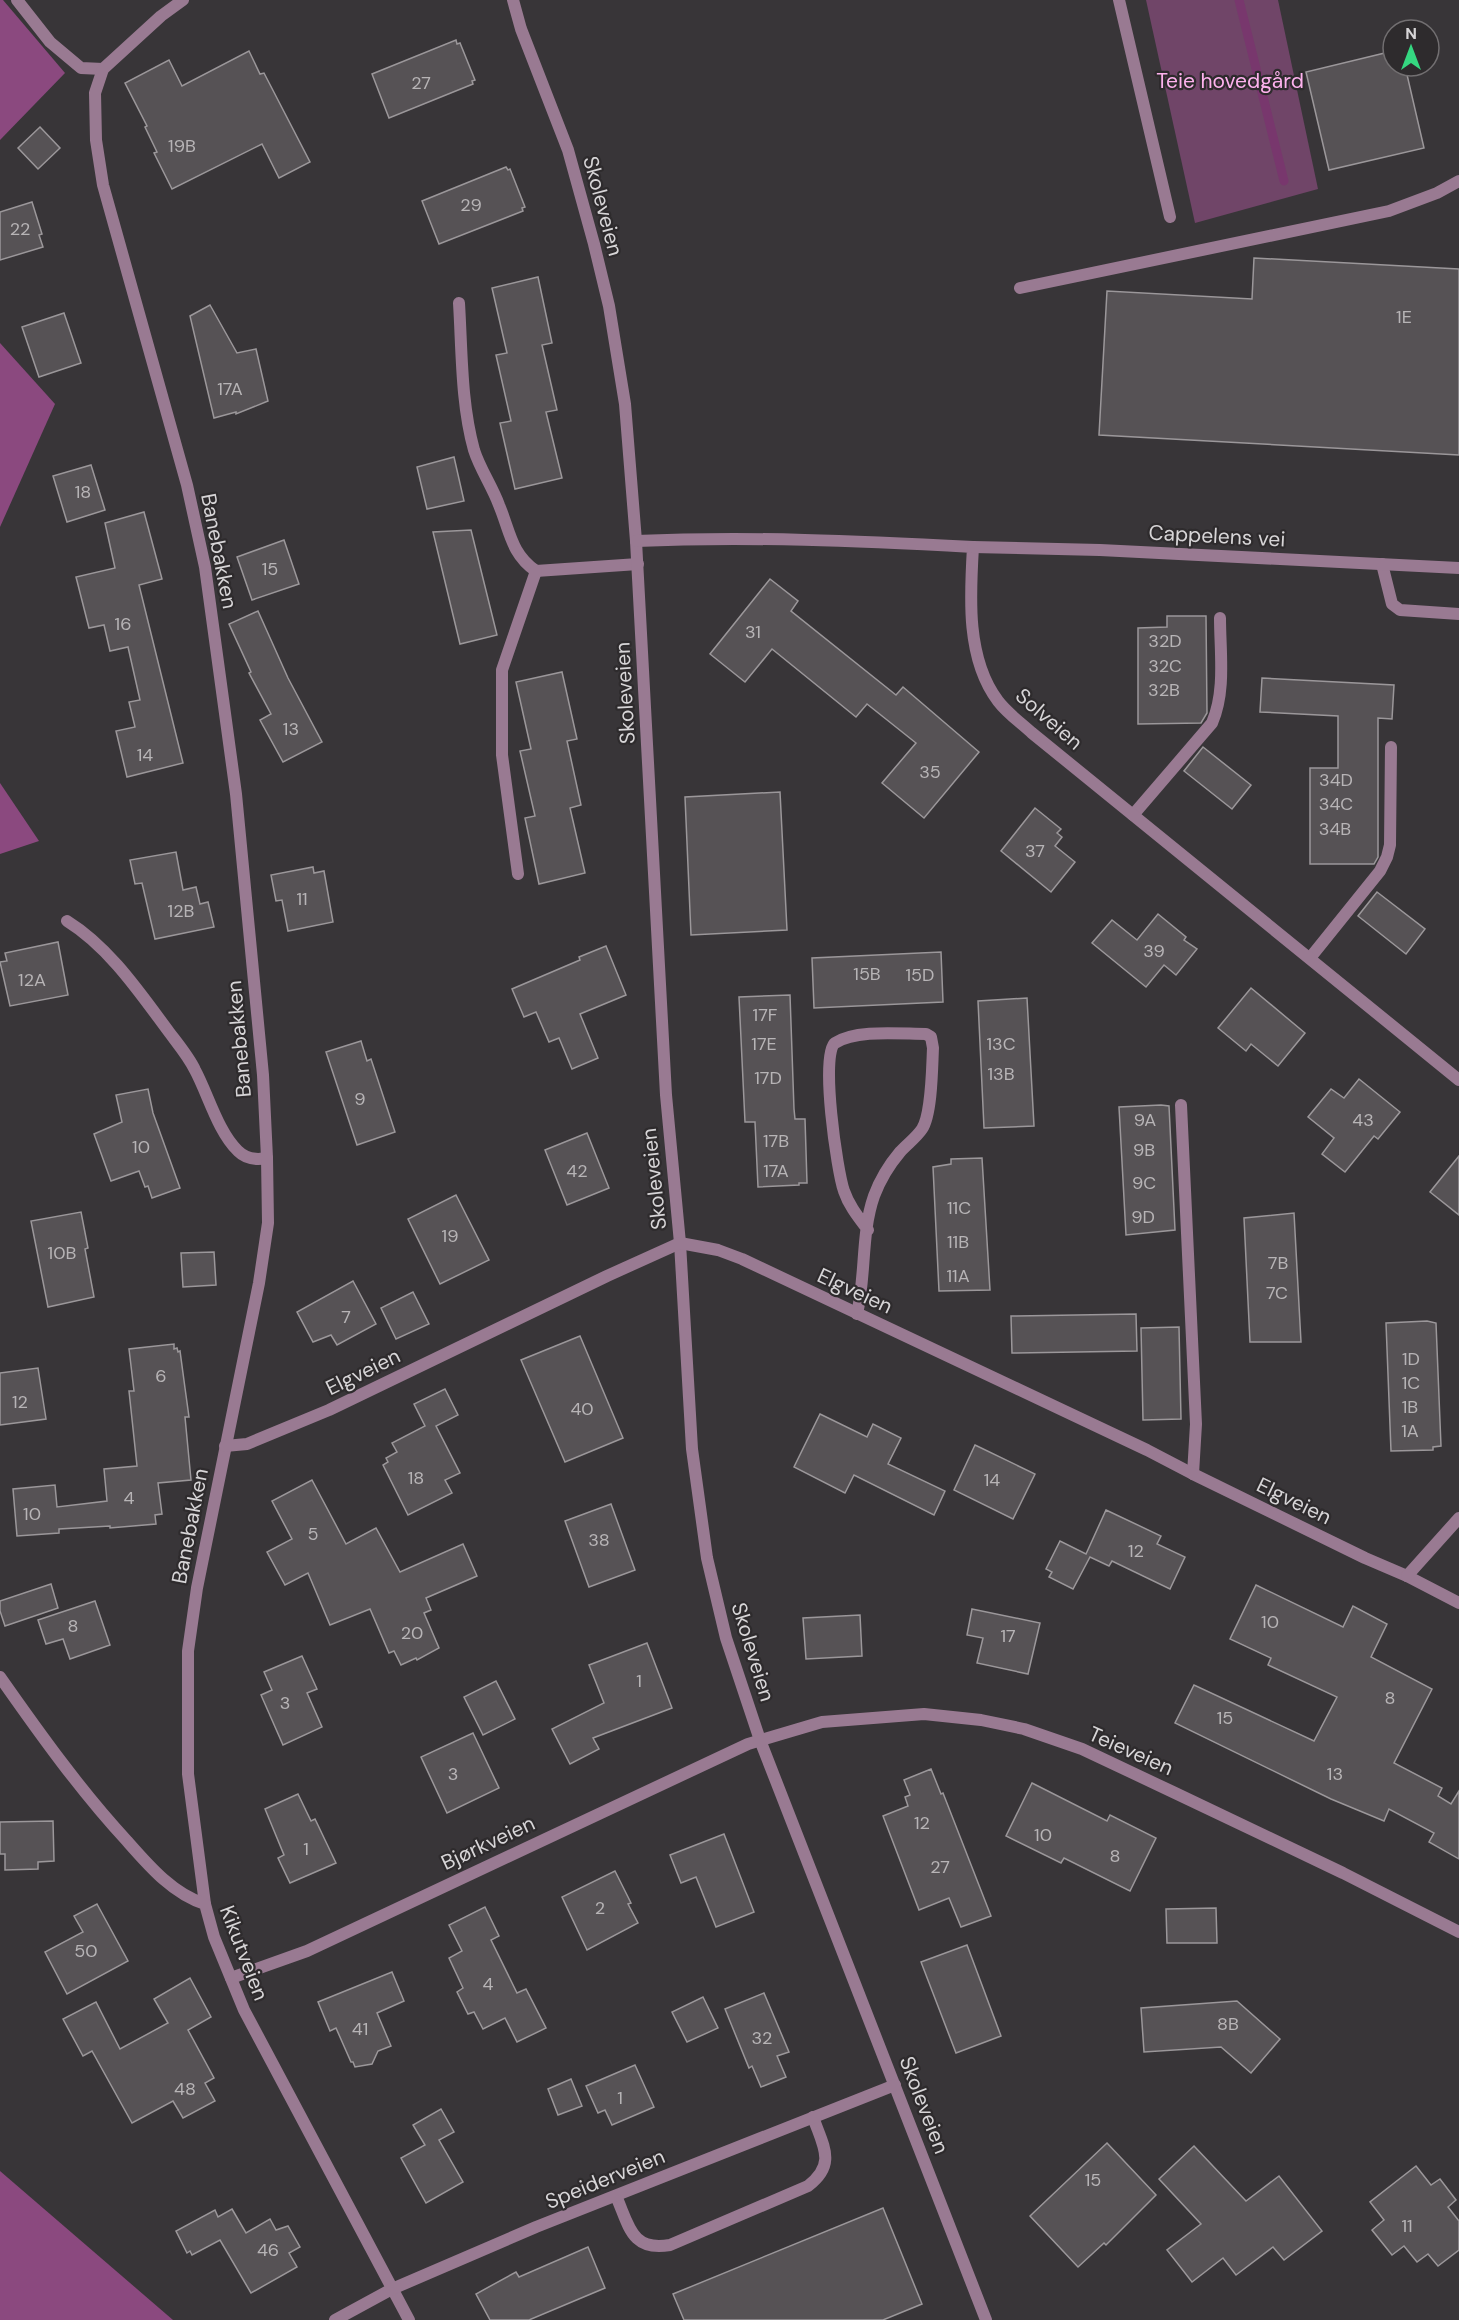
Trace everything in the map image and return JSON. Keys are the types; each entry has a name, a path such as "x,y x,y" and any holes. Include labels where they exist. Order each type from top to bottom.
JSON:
{"street":[{"path":"17,0 51,42 81,68 103,69 161,16 183,0"},
{"name":"Skoleveien","path":"513,0 521,29 568,150 609,306 625,404 638,564 666,1095 680,1244 692,1449 707,1558 726,1638 760,1740 986,2320"},
{"path":"1119,0 1170,217"},
{"name":"Banebakken","path":"103,69 95,93 96,140 103,185 184,475 206,567 236,794 263,1075 268,1224 259,1283 197,1588 188,1651 188,1774 205,1904"},
{"path":"1020,288 1389,212 1437,193 1459,181"},
{"path":"459,303 465,396 475,453 499,504 517,553 524,563 536,571 638,564"},
{"path":"636,540 710,537 827,539 973,547"},
{"name":"Cappelens vei","path":"973,547 1100,550 1459,568"},
{"name":"Solveien","path":"973,547 971,584 974,643 984,676 996,699 1032,733 1459,1080"},
{"path":"1382,564 1392,604 1400,610 1459,614"},
{"path":"518,874 502,755 502,670 536,571"},
{"path":"1133,815 1212,723 1218,711 1221,686 1220,618"},
{"path":"1310,958 1380,871 1387,857 1390,845 1391,747"},
{"name":"Banebakken","path":"67,921 82,931 109,957 150,1007 194,1067 227,1138 239,1152 257,1160 267,1158"},
{"path":"857,1314 862,1292 873,1199 881,1179 899,1153 922,1129 927,1117 933,1048 931,1037 926,1034 872,1034 849,1037 835,1043 830,1048 829,1089 843,1190 852,1208 868,1230"},
{"path":"1181,1105 1196,1424 1192,1474"},
{"name":"Elgveien","path":"225,1446 247,1444 329,1410 607,1276 680,1244 718,1250 742,1259 1148,1450 1192,1474 1459,1603"},
{"path":"1407,1576 1459,1518"},
{"name":"Kikutveien","path":"0,1677 98,1810 152,1869 190,1899 205,1904 214,1937 244,2010 409,2320"},
{"name":"Teieveien","path":"760,1740 822,1722 924,1714 981,1720 1024,1730 1082,1749 1343,1873 1459,1932"},
{"name":"Bjørkveien","path":"231,1978 307,1951 643,1792 760,1740"},
{"name":"Speiderveien","path":"335,2320 392,2289 616,2196 895,2085"},
{"path":"616,2196 630,2229 638,2241 647,2246 670,2245 808,2186 820,2177 825,2167 825,2151 813,2117"}],"green space":[{"name":"Teie hovedgård","path":"1146,0 1278,0 1318,189 1195,223"}],"shaded area":[{"path":"0,0 3,0 65,73 0,140"},
{"path":"0,343 55,404 0,527"},
{"path":"0,783 39,841 0,854"},
{"path":"0,2171 173,2320 0,2320"}],"building":[{"path":"456,40 457,44 460,43 475,80 472,81 473,84 389,118 372,74"},
{"path":"249,51 260,74 264,73 310,162 279,178 262,144 172,189 154,153 157,152 145,127 147,126 125,83 169,60 182,86"},
{"path":"1381,54 1381,78 1408,78 1424,148 1329,170 1306,72"},
{"path":"40,127 60,148 38,169 18,148"},
{"path":"506,167 510,169 525,207 522,208 523,211 439,244 422,201"},
{"path":"32,202 42,234 39,235 43,247 0,260 0,212"},
{"path":"1254,258 1459,269 1459,455 1099,435 1107,291 1252,299"},
{"path":"538,277 552,343 542,345 557,410 546,412 562,478 515,489 500,423 511,421 496,355 507,353 492,288"},
{"path":"210,305 237,353 256,349 268,401 236,414 236,412 214,418 190,316"},
{"path":"64,313 81,363 39,377 22,327"},
{"path":"454,457 464,501 427,509 417,467"},
{"path":"91,465 105,510 67,522 53,476"},
{"path":"144,512 162,579 139,585 183,763 127,777 116,731 135,727 129,702 140,700 128,647 110,651 104,625 89,628 76,577 115,568 105,523"},
{"path":"471,530 497,635 460,644 433,532"},
{"path":"284,540 299,584 252,600 237,557"},
{"path":"770,579 798,601 791,611 896,695 903,687 979,752 924,818 882,783 916,743 867,704 856,717 772,649 745,682 710,654"},
{"path":"258,611 288,678 322,742 283,762 260,720 271,714 249,673 251,672 229,624"},
{"path":"1167,616 1206,616 1207,713 1201,723 1138,724 1138,628 1167,627"},
{"path":"562,672 577,739 567,741 581,805 570,808 585,873 539,884 525,818 535,816 520,751 531,749 516,682"},
{"path":"1262,678 1394,685 1392,719 1378,718 1378,857 1374,864 1310,864 1310,768 1338,768 1338,716 1260,712"},
{"path":"1203,747 1251,785 1232,809 1184,771"},
{"path":"780,792 787,930 691,935 685,797"},
{"path":"1035,808 1061,829 1057,833 1062,837 1055,846 1075,862 1051,892 1001,851"},
{"path":"176,852 183,890 196,887 200,904 208,902 214,927 155,939 142,883 135,884 130,860"},
{"path":"313,867 314,873 324,871 333,922 288,931 282,900 276,901 271,875"},
{"path":"1377,892 1425,929 1406,954 1358,916"},
{"path":"1158,914 1186,937 1184,940 1197,949 1176,975 1164,965 1146,987 1092,943 1112,920 1137,940"},
{"path":"58,942 68,995 10,1006 0,962 7,961 5,953"},
{"path":"606,946 626,995 580,1014 598,1058 572,1069 559,1038 549,1042 536,1012 524,1017 512,989 580,960 579,957"},
{"path":"941,952 943,1002 814,1008 812,958"},
{"path":"1251,988 1305,1033 1278,1066 1251,1044 1246,1051 1218,1028"},
{"path":"790,995 794,1109 795,1119 805,1119 807,1183 758,1187 755,1122 745,1122 739,997"},
{"path":"1027,998 1034,1126 984,1128 978,1001"},
{"path":"361,1041 367,1061 371,1059 395,1132 357,1145 326,1052"},
{"path":"1359,1079 1400,1112 1378,1139 1374,1136 1345,1172 1322,1154 1334,1138 1308,1117 1331,1089 1344,1098"},
{"path":"148,1089 153,1113 180,1188 152,1198 139,1171 111,1181 94,1134 122,1122 116,1095"},
{"path":"1169,1106 1175,1230 1126,1235 1119,1107"},
{"path":"587,1133 609,1188 567,1205 545,1150"},
{"path":"1459,1156 1459,1215 1430,1192"},
{"path":"982,1158 990,1290 939,1291 933,1167 951,1164 951,1159"},
{"path":"456,1195 489,1260 440,1284 408,1219"},
{"path":"81,1212 94,1297 48,1307 31,1221"},
{"path":"1294,1213 1301,1342 1250,1342 1244,1218"},
{"path":"214,1252 216,1285 183,1287 181,1253"},
{"path":"353,1281 376,1324 337,1345 331,1335 313,1342 297,1312"},
{"path":"413,1292 429,1324 396,1339 381,1308"},
{"path":"1136,1314 1137,1351 1012,1353 1011,1316"},
{"path":"1427,1321 1436,1323 1441,1446 1433,1447 1433,1450 1391,1451 1386,1323"},
{"path":"1179,1327 1181,1419 1143,1420 1141,1328"},
{"path":"580,1336 623,1438 565,1462 521,1360"},
{"path":"174,1344 174,1349 177,1348 178,1352 180,1351 189,1417 185,1417 191,1480 158,1483 162,1514 155,1515 156,1524 59,1529 59,1533 17,1536 13,1489 55,1485 57,1507 107,1501 104,1469 137,1466 129,1391 134,1391 129,1349"},
{"path":"38,1368 46,1419 0,1425 0,1373"},
{"path":"445,1389 458,1415 436,1426 460,1473 445,1480 452,1493 408,1515 383,1465 388,1462 386,1458 397,1452 392,1443 425,1426 414,1404"},
{"path":"820,1414 867,1437 873,1424 901,1438 888,1464 945,1491 934,1515 854,1475 845,1493 794,1467"},
{"path":"975,1445 1035,1474 1013,1519 954,1490"},
{"path":"312,1480 346,1544 376,1528 400,1572 463,1544 477,1576 426,1598 431,1610 424,1613 439,1648 417,1660 416,1658 401,1665 394,1651 389,1653 370,1609 330,1625 308,1573 285,1585 267,1552 292,1539 272,1501"},
{"path":"611,1504 635,1570 589,1587 565,1521"},
{"path":"1106,1510 1161,1536 1157,1544 1185,1557 1170,1589 1112,1561 1109,1566 1090,1557 1073,1589 1049,1577 1052,1572 1046,1569 1060,1541 1086,1554"},
{"path":"51,1584 58,1608 5,1626 0,1611 0,1601"},
{"path":"1256,1585 1343,1627 1353,1606 1387,1624 1371,1657 1432,1689 1394,1763 1442,1788 1438,1796 1451,1804 1459,1791 1459,1859 1429,1842 1434,1833 1389,1809 1384,1821 1331,1799 1175,1723 1194,1685 1314,1741 1337,1697 1268,1665 1271,1658 1230,1639"},
{"path":"95,1601 110,1645 70,1659 63,1639 46,1644 38,1620"},
{"path":"972,1609 1040,1623 1028,1674 977,1663 983,1638 967,1635"},
{"path":"860,1615 862,1656 806,1659 803,1618"},
{"path":"647,1643 672,1708 593,1738 599,1749 570,1764 552,1729 604,1703 589,1665"},
{"path":"302,1656 317,1689 307,1693 322,1727 283,1745 261,1695 272,1690 264,1672"},
{"path":"496,1681 515,1719 483,1735 464,1697"},
{"path":"473,1733 499,1788 447,1813 421,1757"},
{"path":"931,1769 941,1794 943,1793 991,1916 961,1927 949,1898 919,1910 883,1816 908,1806 905,1797 910,1795 904,1780"},
{"path":"1032,1783 1107,1821 1110,1815 1156,1838 1130,1891 1064,1858 1061,1863 1006,1836"},
{"path":"298,1794 311,1821 315,1819 336,1863 290,1883 278,1858 284,1855 265,1809"},
{"path":"53,1821 54,1861 38,1862 38,1869 5,1870 5,1854 0,1854 0,1822"},
{"path":"724,1834 754,1912 716,1927 696,1877 681,1883 670,1855"},
{"path":"615,1871 638,1923 587,1950 562,1897"},
{"path":"97,1904 128,1961 67,1994 45,1952 83,1932 74,1916"},
{"path":"485,1907 499,1936 491,1940 517,1993 526,1989 546,2028 517,2042 505,2018 483,2029 474,2012 468,2014 457,1992 463,1988 449,1958 462,1951 449,1925"},
{"path":"1216,1908 1217,1943 1167,1943 1166,1909"},
{"path":"967,1945 1001,2036 956,2053 921,1962"},
{"path":"392,1972 404,2001 377,2013 391,2046 378,2051 372,2064 355,2067 336,2028 330,2031 318,2002"},
{"path":"190,1978 211,2017 188,2030 214,2078 205,2083 215,2101 183,2118 173,2101 132,2123 92,2051 83,2056 63,2019 96,2002 120,2049 168,2023 154,1999"},
{"path":"764,1993 789,2052 777,2056 786,2077 761,2087 752,2066 749,2068 725,2009"},
{"path":"703,1997 718,2028 687,2042 672,2012"},
{"path":"1237,2001 1280,2039 1251,2073 1221,2047 1144,2052 1141,2008"},
{"path":"635,2065 654,2107 612,2125 605,2110 598,2113 586,2086"},
{"path":"571,2079 582,2106 558,2115 548,2089"},
{"path":"441,2109 454,2132 439,2140 463,2182 426,2203 401,2158 425,2145 413,2125"},
{"path":"1107,2143 1156,2195 1106,2245 1104,2243 1078,2267 1030,2216"},
{"path":"1194,2146 1246,2201 1279,2176 1322,2231 1284,2260 1273,2247 1236,2275 1223,2258 1192,2282 1167,2250 1201,2224 1159,2179"},
{"path":"1416,2166 1431,2185 1440,2179 1456,2200 1448,2207 1459,2221 1459,2250 1438,2266 1428,2254 1417,2262 1404,2246 1392,2255 1372,2230 1384,2220 1370,2202"},
{"path":"883,2208 922,2304 883,2320 684,2320 673,2294"},
{"path":"232,2209 246,2233 270,2219 276,2230 288,2226 300,2247 289,2253 297,2267 251,2293 220,2240 192,2255 190,2251 187,2253 176,2231 215,2210 218,2217"},
{"path":"588,2247 605,2288 529,2320 490,2320 476,2294 516,2272 519,2277"}],"waterway":[{"path":"1239,0 1284,181"}]}
